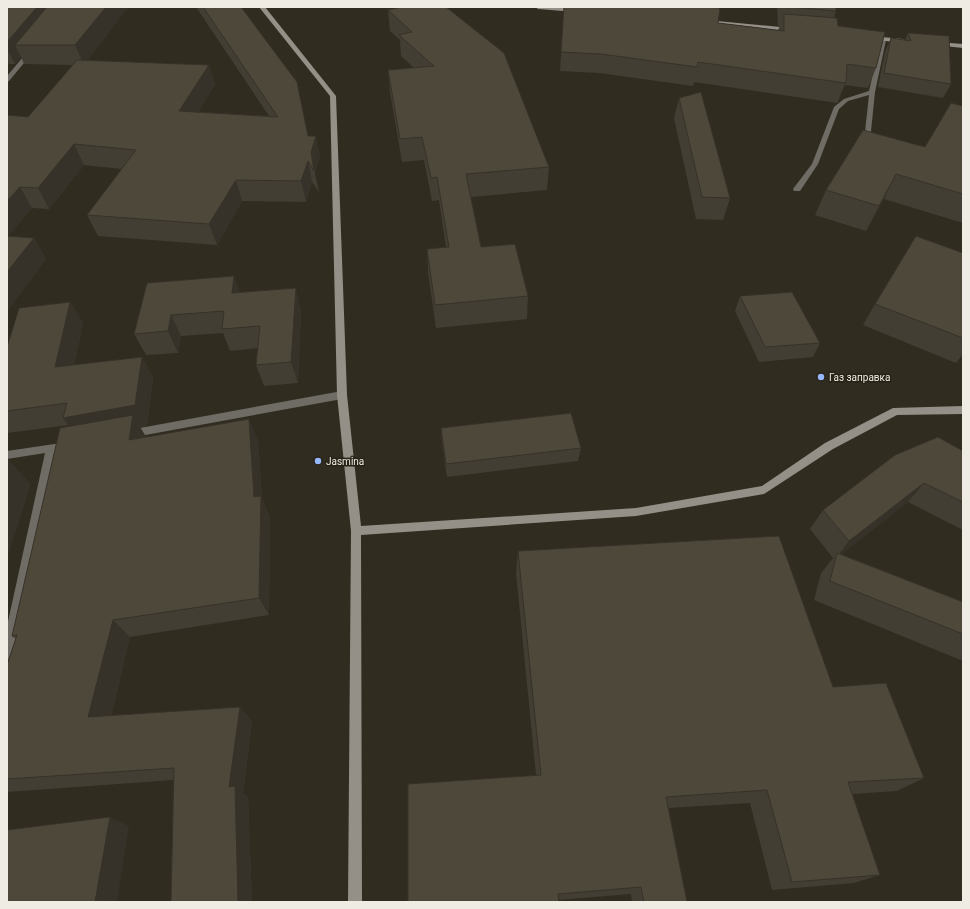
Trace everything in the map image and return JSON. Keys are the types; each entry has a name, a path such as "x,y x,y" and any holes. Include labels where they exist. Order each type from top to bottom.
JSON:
{"main road":[{"path":"262,7 333,96 342,395 356,531 355,902"},
{"path":"538,7 585,11"},
{"path":"701,22 794,30"},
{"path":"861,37 907,42"},
{"path":"931,44 963,46"},
{"path":"356,531 636,512 764,490 829,446 896,411 963,410"}],"street":[{"path":"867,141 872,92 883,40"},
{"path":"7,80 37,44"},
{"path":"797,189 814,164 836,108 846,100 872,92"},
{"path":"120,436 342,395"},
{"path":"7,455 74,445"},
{"path":"7,654 51,449"}],"building":[{"path":"7,7 37,7 7,42"},
{"path":"47,7 106,7 75,45 15,45"},
{"path":"203,7 241,7 297,82 308,136 316,136 311,152 314,171 308,161 301,181 236,180 209,224 87,215 136,150 74,144 38,188 20,187 7,201 7,115 28,117 77,60 209,65 179,111 278,117"},
{"path":"402,7 446,7 504,53 549,167 466,174 481,247 515,244 528,296 435,305 427,249 449,247 437,177 431,178 422,137 400,139 388,70 434,66 399,35 412,32 388,10"},
{"path":"564,7 708,7 720,8 718,23 784,31 784,14 837,18 838,26 885,32 876,68 847,64 845,83 698,62 697,67 601,54 561,52"},
{"path":"792,7 836,7 836,11"},
{"path":"908,33 949,36 951,84 884,73 891,38 911,41"},
{"path":"701,92 730,198 702,197 679,98"},
{"path":"951,103 963,106 963,194 896,174 879,206 826,190 863,130 925,147"},
{"path":"7,236 34,238 7,272"},
{"path":"916,236 963,253 963,338 875,304"},
{"path":"234,276 232,293 296,288 291,362 256,365 260,326 222,329 224,311 171,315 168,331 134,334 147,283"},
{"path":"792,292 820,343 765,347 740,296"},
{"path":"70,302 55,367 142,357 135,405 63,418 67,403 7,411 7,347 19,308"},
{"path":"571,413 581,448 446,464 441,428"},
{"path":"133,415 129,440 249,419 254,497 261,496 259,598 113,620 88,717 240,707 229,787 235,786 238,902 171,902 174,768 7,779 7,665 17,635 12,636 60,428"},
{"path":"938,437 963,451 963,502 924,483 849,541 823,510 895,455"},
{"path":"779,536 833,687 886,683 924,778 848,782 880,875 792,882 767,790 666,797 687,902 644,902 641,887 558,894 559,902 408,902 408,784 541,775 518,551"},
{"path":"837,553 963,602 963,634 830,581"},
{"path":"110,817 95,902 7,902 7,830"}],"place":[{"name":"Газ заправка","path":"821,377"},
{"name":"Jasmina","path":"318,461"}]}
